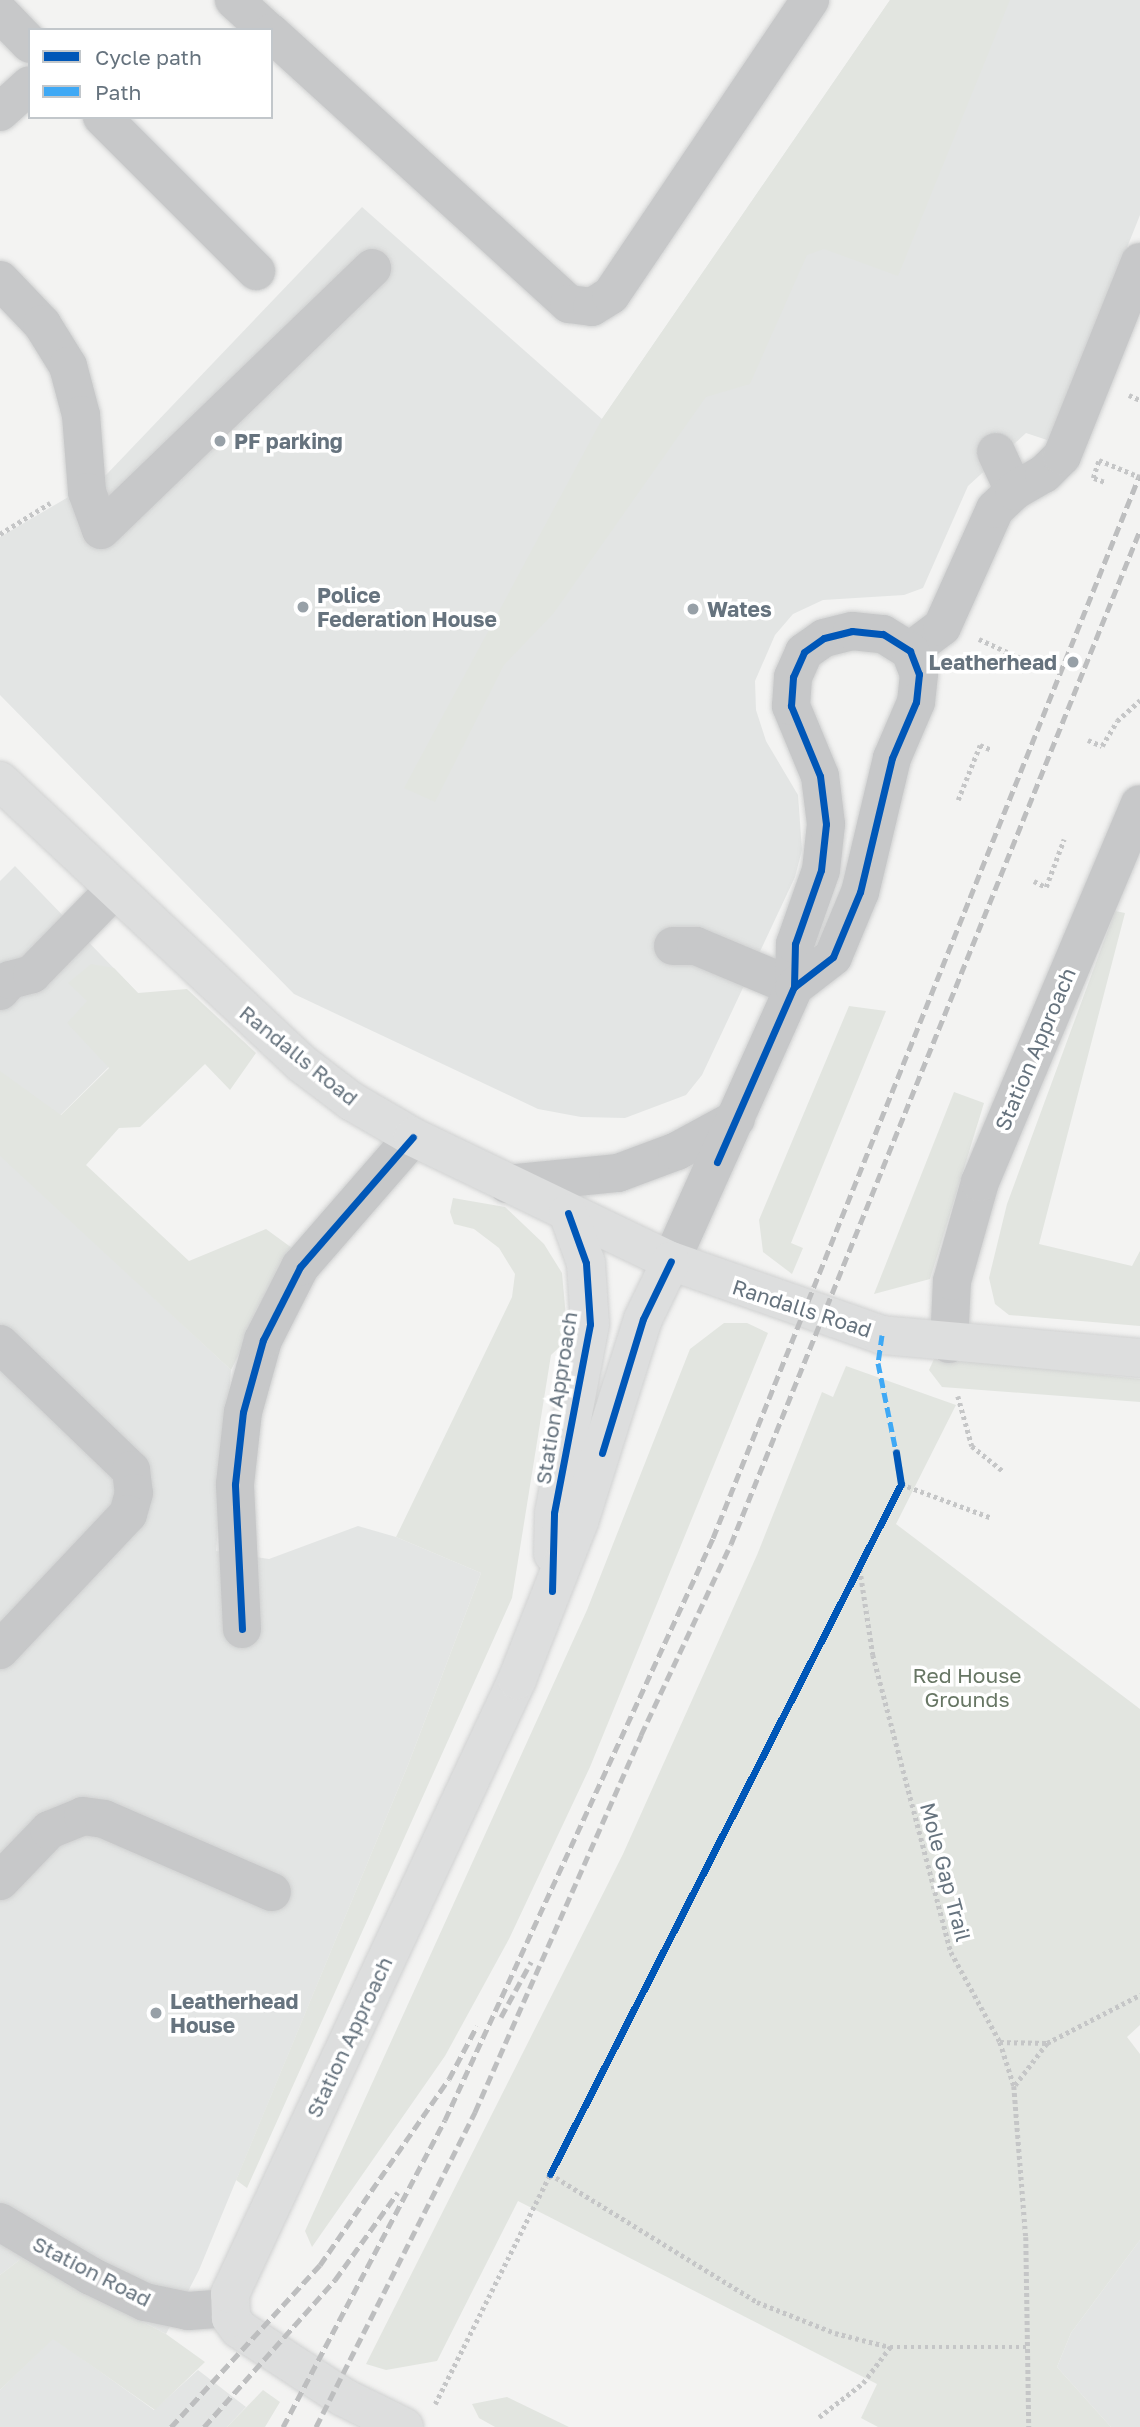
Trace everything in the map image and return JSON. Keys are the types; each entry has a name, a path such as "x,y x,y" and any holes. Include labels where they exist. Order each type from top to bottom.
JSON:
{"main road":[{"name":"Randalls Road","path":"0,781 301,1063 351,1101 412,1137 671,1261 882,1335 949,1344 1140,1359"},
{"name":"Station Approach","path":"552,1591 554,1513 590,1324 586,1263 568,1213"},
{"name":"Station Approach","path":"229,2308 234,2281 517,1681 552,1591 643,1319 671,1261"},
{"path":"229,2308 239,2329 401,2420"}],"street":[{"path":"234,0 265,28"},
{"path":"273,35 569,304 593,307 611,295 810,0"},
{"path":"0,13 28,42"},
{"path":"0,112 28,87"},
{"path":"104,119 256,271"},
{"path":"909,650 942,627 995,509 1014,491 1044,474 1062,456 1140,262"},
{"path":"0,280 42,324 68,366 81,415 87,486 101,530 372,268"},
{"path":"996,452 1014,491"},
{"path":"671,1261 794,987 795,943 821,870 826,824 820,776 791,706 793,677 804,652 824,638 852,631 883,634 909,650 919,674 916,702 892,758 860,892 832,957 794,987"},
{"name":"Station Approach","path":"949,1344 952,1281 980,1182 1140,804"},
{"path":"0,1015 27,994 16,982 114,890"},
{"path":"673,946 696,946 794,987"},
{"path":"508,1184 618,1173 677,1151 736,1119"},
{"path":"242,1629 235,1485 243,1412 263,1340 300,1267 412,1137"},
{"path":"0,1344 131,1469 134,1493 128,1514 0,1650"},
{"path":"0,1881 49,1830 83,1816 104,1819 272,1892"},
{"name":"Station Road","path":"0,2222 145,2302 188,2311 229,2308"}],"path":[{"path":"1129,394 1140,400"},
{"path":"1105,482 1093,478 1099,460 1140,477"},
{"path":"0,534 87,486"},
{"path":"1088,740 1102,746 1117,721 1140,700"},
{"path":"958,800 980,745 992,750"},
{"path":"1034,881 1046,887 1064,839"},
{"path":"958,1396 972,1446 1003,1471"},
{"path":"901,1484 992,1518"},
{"path":"853,1581 860,1569"},
{"path":"1014,2086 1047,2043 1140,1995"},
{"path":"1000,2042 1047,2043"},
{"path":"401,2420 557,2162"},
{"path":"550,2174 757,2302 835,2333 890,2347 1026,2347"},
{"path":"819,2417 863,2383 890,2347"}],"shaded area":[{"path":"890,0 1140,0 1140,215 1050,441 1026,433 968,486 923,588 904,595 823,600 793,614 775,635 755,681 756,710 766,741 798,795 802,850 795,877 702,1075 686,1095 625,1118 581,1117 538,1109 294,994 0,695 0,537 106,475 362,207 602,419"},
{"path":"15,866 160,1016 11,1164 231,1370 216,1551 269,1559 358,1526 396,1537 481,1573 408,1765 199,2270 166,2334 22,2258 0,2275 0,881"},
{"path":"1140,2240 1140,2427 1111,2427 1057,2367 1071,2333"},
{"path":"53,2338 154,2410 198,2370 246,2407 227,2427 0,2427 0,2390"}],"green space":[{"path":"890,0 1010,0 898,276 824,249 807,255 750,384 706,397 553,614 504,665 435,802 404,788 602,419"},
{"path":"1115,911 1125,913 1039,1244 1132,1266 1140,1251 1140,1326 1009,1315 995,1304 989,1278 1007,1204"},
{"path":"91,964 114,968 138,993 187,989 256,1053 230,1090 205,1064 140,1127 119,1128 86,1165 189,1261 266,1229 292,1248 231,1370 0,1156 0,1071 61,1115 109,1068 67,1023 87,1001 68,983"},
{"path":"849,1006 886,1011 791,1243 803,1248 792,1274 763,1252 759,1220"},
{"path":"954,1092 984,1103 930,1279 874,1294"},
{"path":"453,1198 505,1207 544,1244 562,1273 568,1339 551,1355 512,1598 247,2188 236,2180 408,1765 481,1573 396,1537 512,1297 515,1274 499,1248 474,1229 454,1224 450,1212"},
{"path":"724,1323 747,1323 768,1333 590,1767 509,1939 445,2056 312,2247 305,2231 587,1610 690,1349"},
{"path":"935,1357 1140,1379 1140,1402 942,1387 929,1370"},
{"name":"Red House Grounds","path":"846,1366 956,1405 896,1524 1140,1709 1140,2025 1127,2037 1140,2054 1140,2240 1071,2333 1057,2367 1111,2427 878,2427 861,2418 877,2384 518,2201 437,2361 386,2370 366,2364 623,1854 757,1555 822,1392 833,1397"},
{"path":"22,2258 166,2334 205,2362 155,2410 53,2339 0,2390 0,2275"},
{"path":"263,2390 280,2402 265,2427 227,2427"},
{"path":"507,2397 569,2427 495,2427 479,2418 472,2404"}],"railway":[{"path":"283,2427 445,2120 713,1538 1140,474"},
{"path":"316,2427 475,2112 641,1735 731,1544 1140,530"},
{"path":"501,2017 531,1962"},
{"path":"171,2427 320,2265 449,2079 477,2026"},
{"path":"204,2427 335,2280 398,2192"}],"marked path":[{"path":"882,1335 878,1363 897,1456"}],"cycle path":[{"path":"717,1162 794,987 795,944 821,870 826,824 820,776 791,706 793,677 804,652 824,638 852,631 883,634 910,651 919,674 916,702 892,758 860,892 833,957 794,987"},
{"path":"242,1629 235,1484 243,1412 263,1340 300,1267 413,1137"},
{"path":"552,1591 554,1513 590,1324 586,1263 568,1213"},
{"path":"602,1453 643,1319 671,1261"},
{"path":"550,2174 901,1484 896,1452"}],"place":[{"name":"PF parking","path":"220,441"},
{"name":"Police Federation House","path":"303,607"},
{"name":"Wates","path":"693,609"},
{"name":"Leatherhead","path":"1073,662"},
{"name":"Leatherhead House","path":"156,2013"}]}
